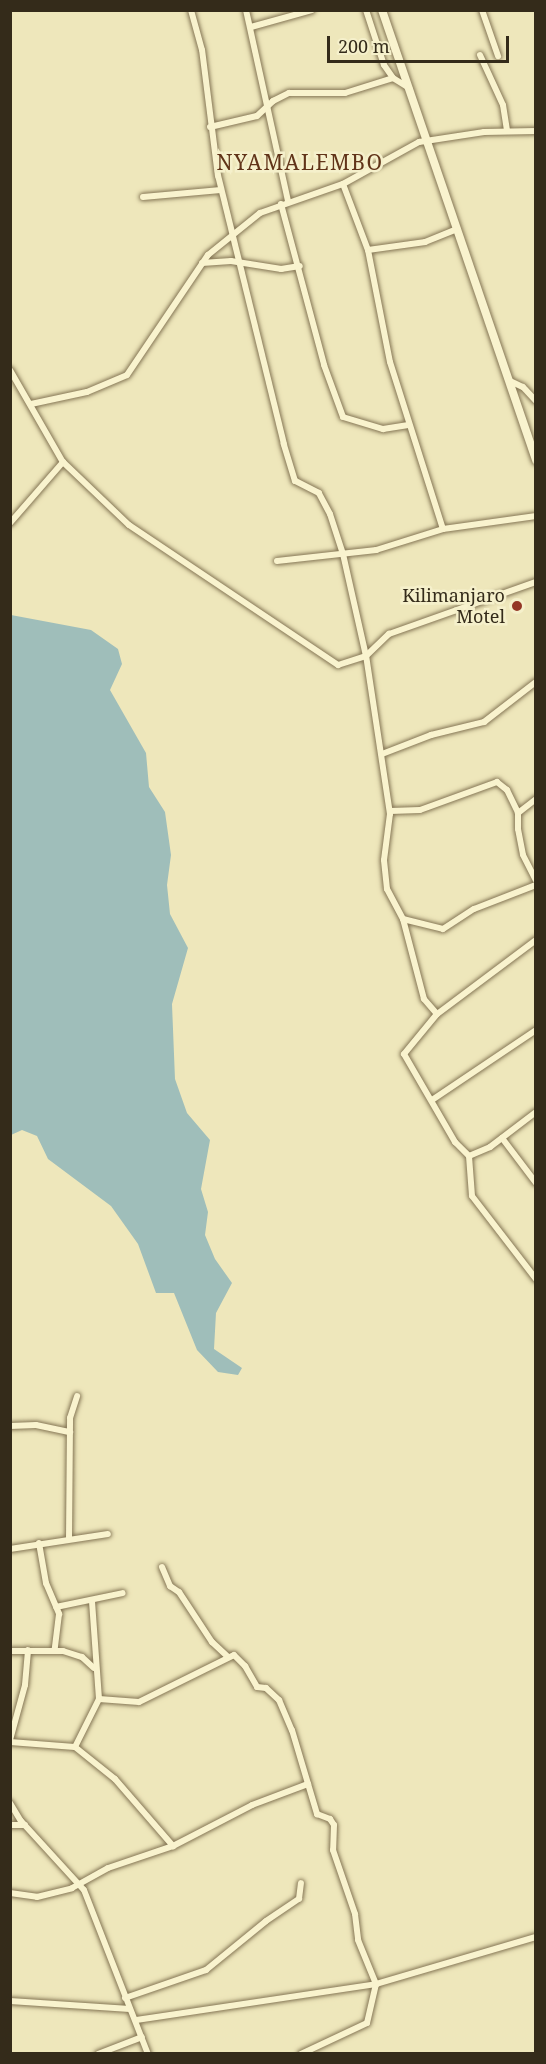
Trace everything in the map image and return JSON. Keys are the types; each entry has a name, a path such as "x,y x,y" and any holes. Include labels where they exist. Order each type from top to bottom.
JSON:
{"street":[{"path":"191,10 202,50 210,127 221,190 242,263 293,477 299,486 323,498 343,554 366,656 390,811 390,836 384,860 386,886 403,919 421,993 437,1014"},
{"path":"246,10 288,201"},
{"path":"251,27 312,10"},
{"path":"366,10 384,65 393,78 410,88"},
{"path":"382,10 536,460"},
{"path":"482,10 498,56"},
{"path":"480,55 503,105 507,131"},
{"path":"210,127 249,119 289,93 359,92 393,78"},
{"path":"31,404 87,392 127,375 201,263 233,231 281,204 343,184 428,140 507,131 536,131"},
{"path":"343,184 368,250 407,425 443,530"},
{"path":"143,196 221,190"},
{"path":"281,204 300,266 324,365 343,417 382,429 407,425"},
{"path":"368,250 425,242 458,229"},
{"path":"201,263 242,263 281,269 300,266"},
{"path":"10,370 63,462 151,542 338,664 366,656 388,634 536,582"},
{"path":"510,381 524,387 536,401"},
{"path":"10,523 63,462"},
{"path":"277,561 376,550 443,530 536,516"},
{"path":"382,754 432,735 484,722 536,682"},
{"path":"390,811 420,810 497,782 507,790 518,813 523,855 536,880"},
{"path":"518,813 536,799"},
{"path":"403,919 442,929 474,909 536,885"},
{"path":"536,940 437,1014 404,1054 455,1142 469,1156 472,1196 536,1279"},
{"path":"432,1100 536,1030"},
{"path":"469,1156 502,1138 536,1112"},
{"path":"502,1138 536,1183"},
{"path":"69,1539 70,1431 77,1396"},
{"path":"10,1426 36,1425 70,1431"},
{"path":"10,1549 108,1534"},
{"path":"39,1543 46,1583 56,1606 60,1629 55,1649"},
{"path":"162,1567 170,1586 179,1592 212,1642 228,1657"},
{"path":"56,1606 92,1601 123,1593"},
{"path":"75,1746 99,1699 92,1601"},
{"path":"10,1651 55,1649 82,1657 95,1668"},
{"path":"28,1650 25,1685 10,1741 75,1746 115,1779 173,1846"},
{"path":"99,1699 140,1702 228,1657 237,1656 257,1687 266,1688 279,1700 318,1816 330,1819 334,1826 333,1850 354,1914 358,1940 379,1983 367,2023 301,2054"},
{"path":"10,1893 46,1896 80,1884 122,1862 173,1846 252,1805 308,1784"},
{"path":"10,1803 25,1825 80,1884 104,1931 112,1967 136,2020 148,2054"},
{"path":"10,1825 25,1825"},
{"path":"125,1998 206,1970 266,1921 299,1899 301,1883"},
{"path":"136,2020 379,1983 536,1937"},
{"path":"10,2001 130,2009"},
{"path":"98,2054 142,2037"}],"water":[{"path":"11,615 91,630 118,649 122,664 110,690 146,753 149,787 165,812 171,855 167,885 170,914 188,948 172,1004 175,1079 187,1113 210,1140 201,1189 208,1212 205,1235 215,1259 232,1283 216,1313 214,1349 242,1368 238,1375 218,1372 197,1350 174,1293 156,1293 138,1244 111,1206 48,1159 37,1136 22,1130 11,1135"}],"place":[{"name":"Kilimanjaro Motel","path":"517,606"}],"district":[{"name":"NYAMALEMBO","path":"300,162"}]}
